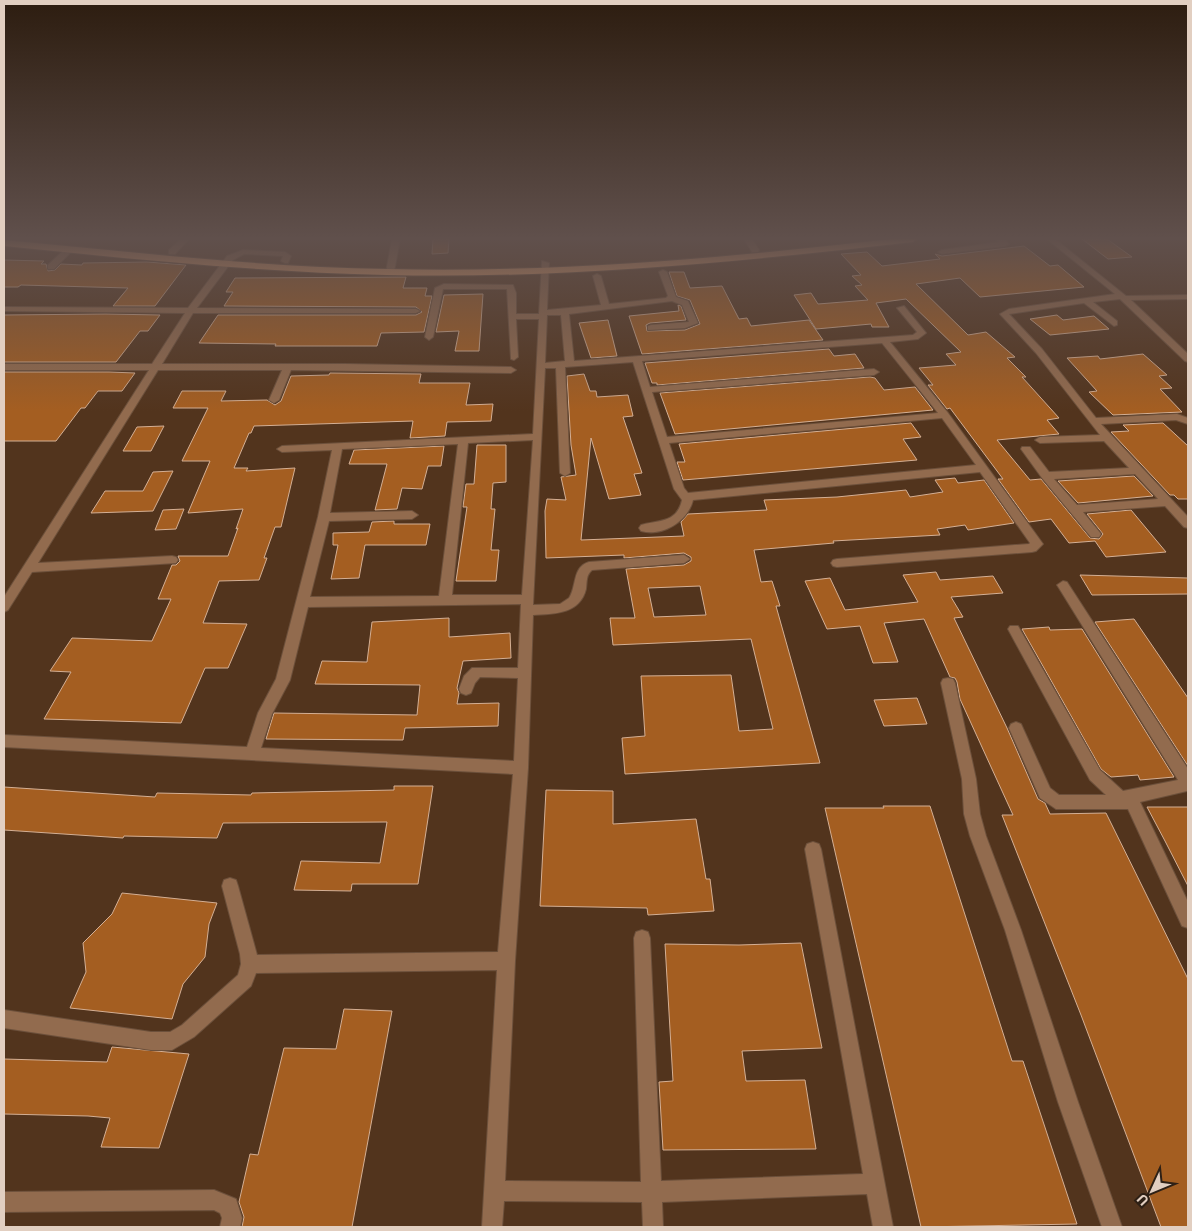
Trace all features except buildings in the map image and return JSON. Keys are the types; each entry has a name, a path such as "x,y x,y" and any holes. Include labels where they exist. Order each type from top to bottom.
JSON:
{"street":[{"path":"4,607 154,367 202,296"},
{"path":"429,337 438,296"},
{"path":"511,296 510,305 514,357"},
{"path":"492,1227 506,961 521,768 527,605 538,437 543,296"},
{"path":"603,296 606,307"},
{"path":"1159,296 1124,297 1086,301 1009,310 1004,314 1039,351 1107,438 1188,524"},
{"path":"1124,297 1188,359"},
{"path":"512,316 542,315 670,298 685,303 694,323 651,328"},
{"path":"1086,301 1114,323"},
{"path":"540,366 915,337 922,332 901,308"},
{"path":"4,309 190,312 416,311"},
{"path":"564,312 565,473"},
{"path":"837,563 1036,547 1037,541 945,415 884,340"},
{"path":"637,360 679,489 688,498 983,468"},
{"path":"4,367 288,367 511,370"},
{"path":"274,400 288,367"},
{"path":"647,390 874,372"},
{"path":"663,440 945,415"},
{"path":"1094,421 1177,416 1188,420"},
{"path":"282,450 538,437"},
{"path":"1040,440 1107,438"},
{"path":"445,601 464,441"},
{"path":"252,753 265,713 283,680 324,518 338,446"},
{"path":"1026,449 1095,534"},
{"path":"1046,476 1138,471"},
{"path":"645,528 662,526 675,519 685,509 688,498"},
{"path":"1073,508 1167,502"},
{"path":"324,518 412,515"},
{"path":"304,602 445,601 527,605 564,609 573,604 580,590 581,576 589,566 684,559"},
{"path":"28,568 172,560"},
{"path":"1016,728 1046,793 1050,799 1056,802 1131,800 1182,786 1185,780 1183,773 1064,585"},
{"path":"1014,629 1095,775 1102,784 1121,798 1131,800"},
{"path":"466,688 469,680 477,672 525,673"},
{"path":"948,683 969,779 972,814 978,836 1013,930 1068,1102 1112,1227"},
{"path":"4,741 521,768"},
{"path":"1131,800 1188,920"},
{"path":"813,850 884,1227"},
{"path":"4,1019 151,1041 172,1041 213,1010 245,980 250,964 248,942 230,886"},
{"path":"642,938 653,1227"},
{"path":"250,964 506,961"},
{"path":"494,1191 651,1192 875,1184"},
{"path":"4,1202 214,1200 229,1206 232,1218 230,1227"}]}
